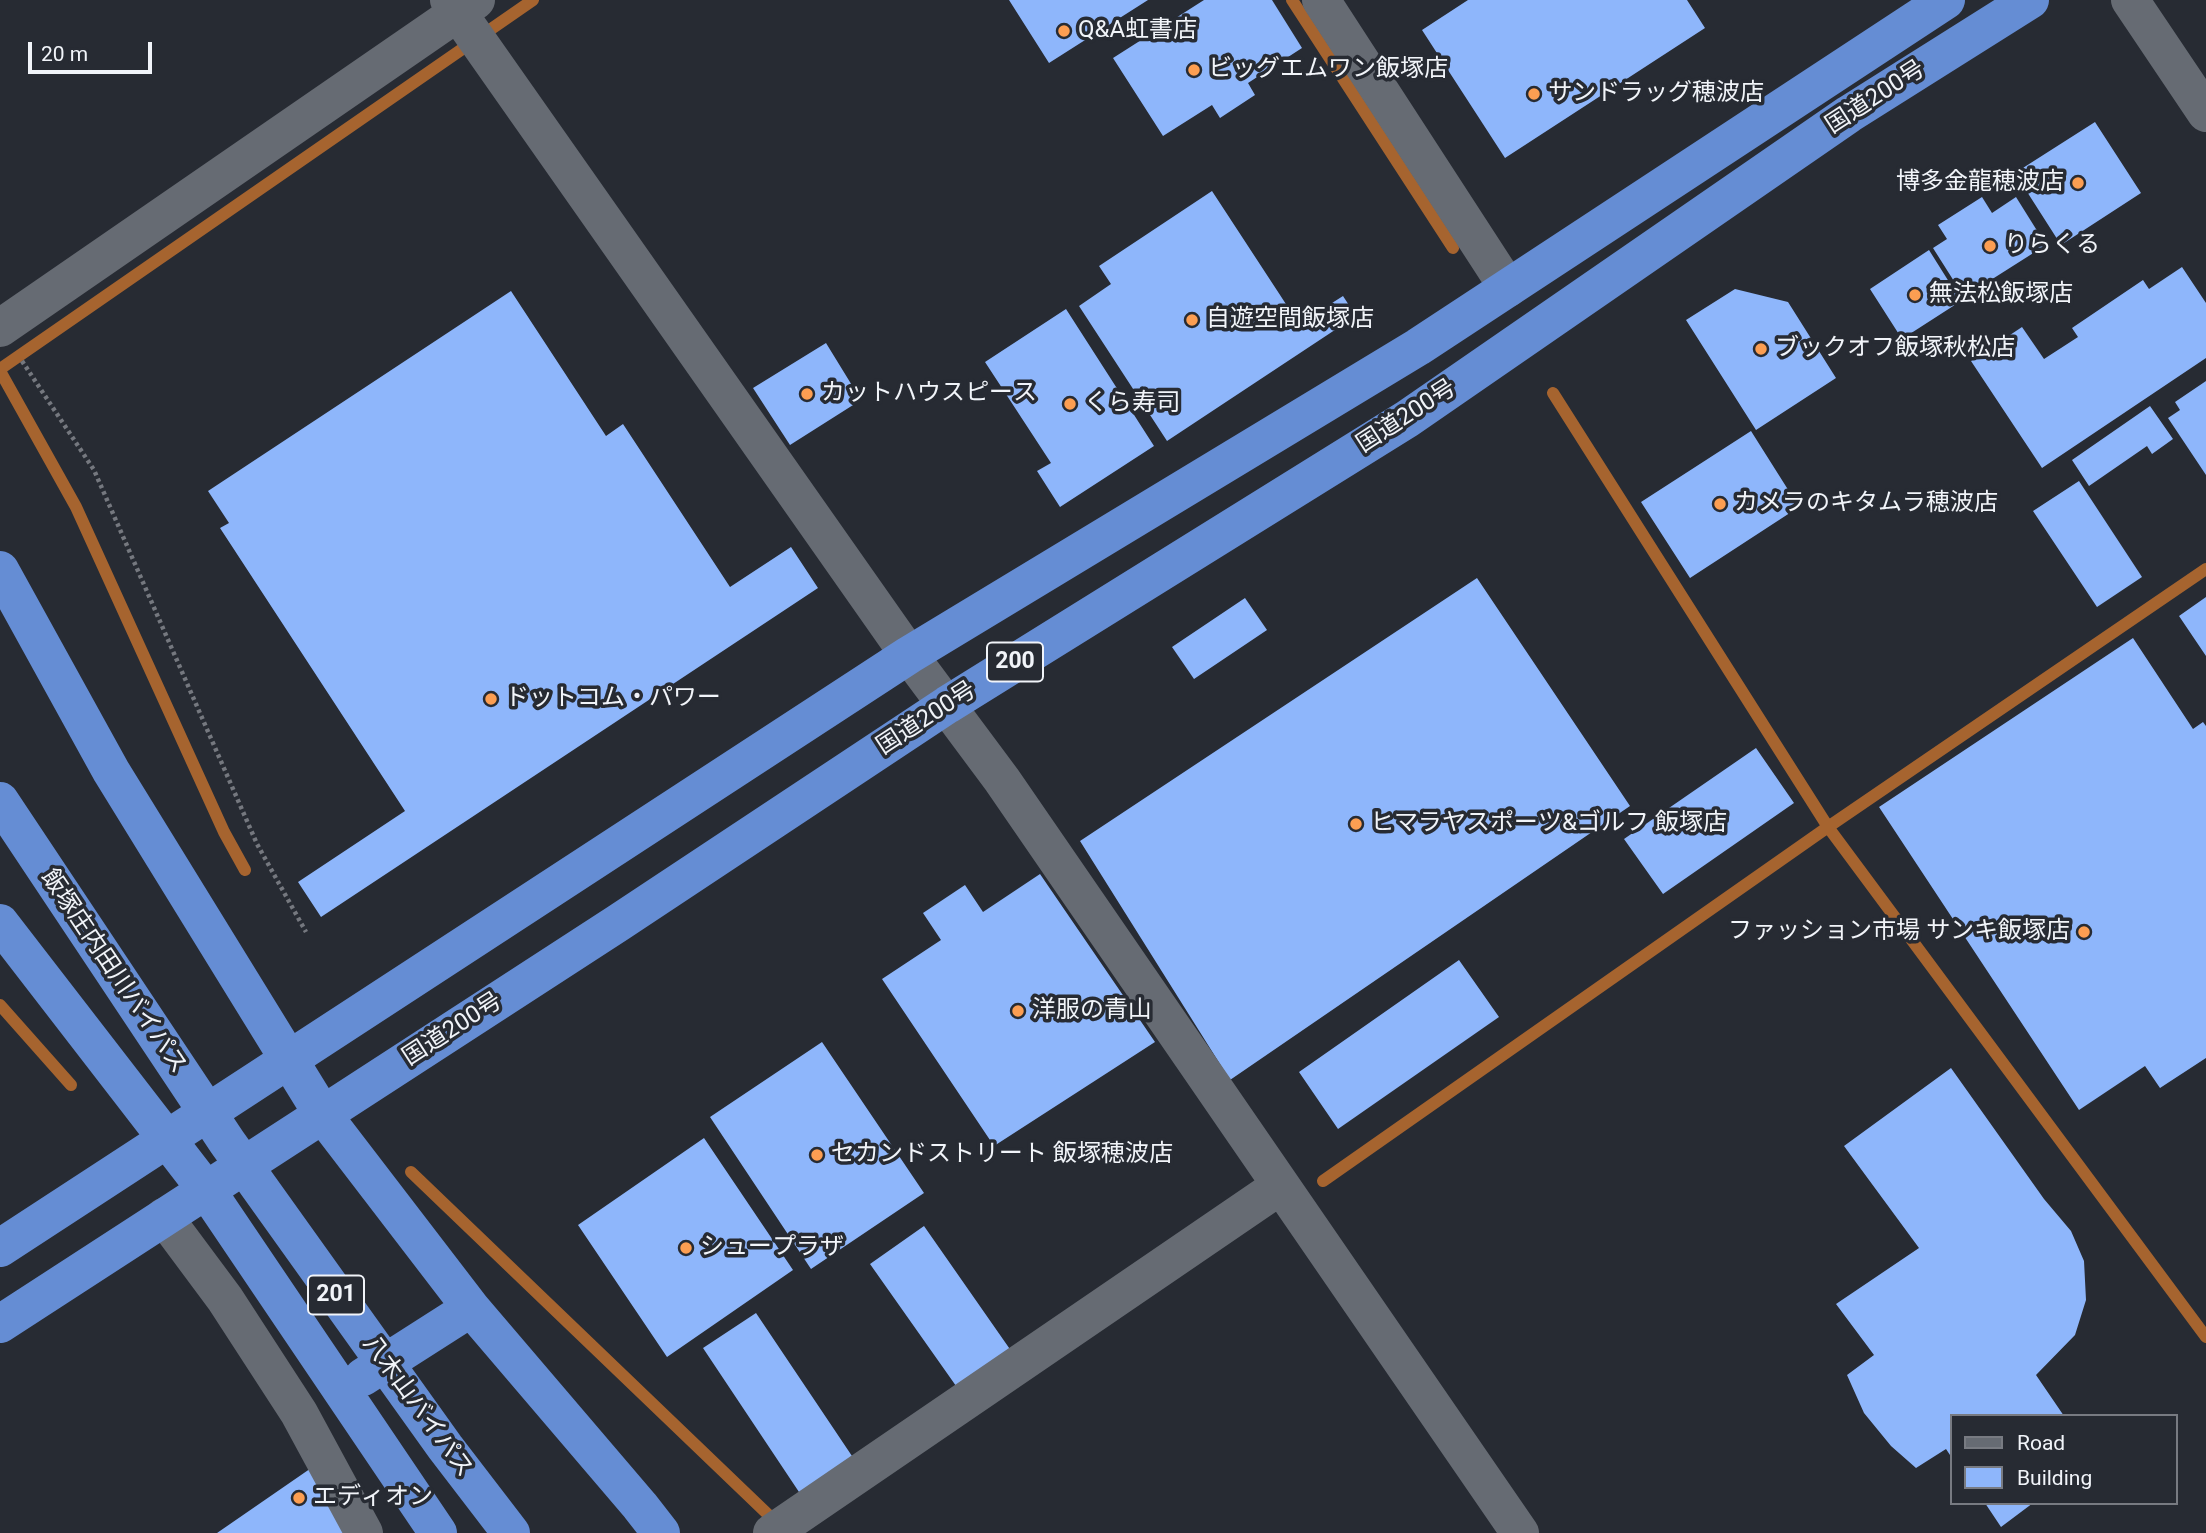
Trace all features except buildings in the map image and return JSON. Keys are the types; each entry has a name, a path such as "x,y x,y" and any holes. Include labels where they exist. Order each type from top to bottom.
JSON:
{"highway":[{"name":"国道200号","path":"0,1248 909,656 1391,364 1946,0"},
{"name":"国道200号","path":"0,1324 947,705 1407,419 1849,114 2030,0"},
{"path":"0,570 111,771 323,1115 471,1308 661,1533"},
{"name":"飯塚庄内田川バイパス","path":"0,801 227,1142"},
{"path":"0,923 207,1191 438,1533"},
{"name":"八木山バイパス","path":"227,1142 444,1447 511,1533"},
{"path":"342,1390 471,1308"}],"street":[{"path":"1321,0 1508,288"},
{"path":"2130,0 2206,113"},
{"path":"0,328 467,18 909,656 1002,779 1520,1533"},
{"path":"782,1526 1280,1185"},
{"path":"164,1217 225,1299 299,1413 364,1533"}],"path":[{"path":"24,364 94,470 257,844 306,932"}],"waterway":[{"path":"0,369 533,0"},
{"path":"1292,0 1453,248"},
{"path":"0,371 76,507 224,832 245,870"},
{"path":"1553,393 1828,827 2206,569"},
{"path":"1323,1181 1828,827 2206,1337"},
{"path":"0,1005 71,1085"},
{"path":"411,1172 779,1525"}],"place":[{"name":"Q&A虹書店","path":"1064,31"},
{"name":"ビッグエムワン飯塚店","path":"1194,70"},
{"name":"サンドラッグ穂波店","path":"1534,94"},
{"name":"博多金龍穂波店","path":"2078,183"},
{"name":"りらくる","path":"1990,246"},
{"name":"無法松飯塚店","path":"1915,295"},
{"name":"自遊空間飯塚店","path":"1192,320"},
{"name":"ブックオフ飯塚秋松店","path":"1761,349"},
{"name":"カットハウスピース","path":"807,394"},
{"name":"くら寿司","path":"1070,404"},
{"name":"カメラのキタムラ穂波店","path":"1720,504"},
{"name":"ドットコム・パワー","path":"491,699"},
{"name":"ヒマラヤスポーツ&ゴルフ 飯塚店","path":"1356,824"},
{"name":"ファッション市場 サンキ飯塚店","path":"2084,932"},
{"name":"洋服の青山","path":"1018,1011"},
{"name":"セカンドストリート 飯塚穂波店","path":"817,1155"},
{"name":"シュープラザ","path":"686,1248"},
{"name":"エディオン","path":"299,1498"}]}
